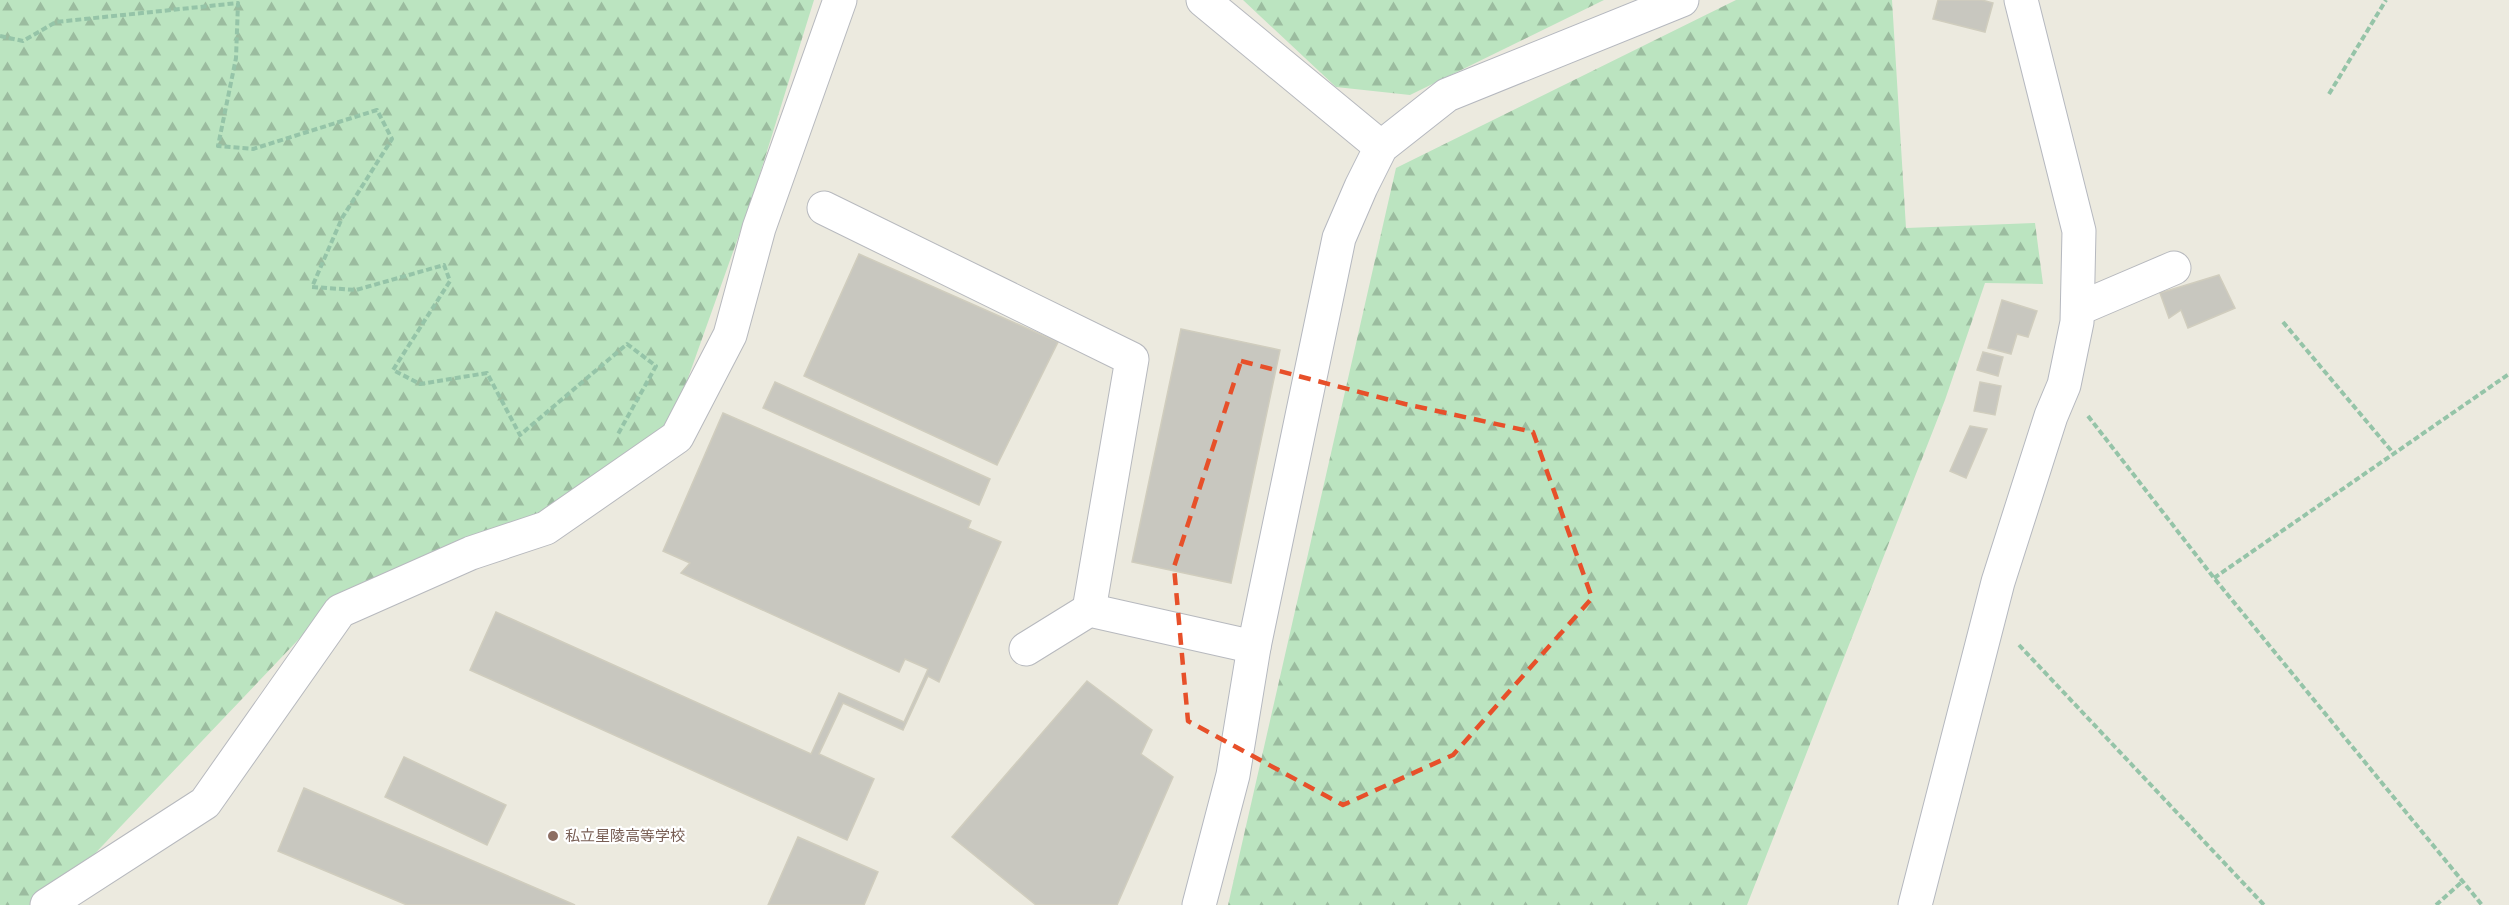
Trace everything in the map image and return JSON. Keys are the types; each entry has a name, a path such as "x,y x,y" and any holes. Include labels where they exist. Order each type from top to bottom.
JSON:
{"street":[{"path":"47,905 205,803 340,611 471,553 546,528 677,437 730,335 759,228 840,0"},
{"path":"1203,0 1381,147"},
{"path":"1199,905 1233,775 1254,647 1339,238 1360,187 1381,147 1447,96 1682,0"},
{"path":"1915,905 1990,614 2051,416 2064,385 2077,321 2079,231 2021,0"},
{"path":"824,208 1132,359 1089,610"},
{"path":"2078,309 2174,268"},
{"path":"1026,649 1089,610 1254,647"}],"path":[{"path":"2329,94 2386,0"},
{"path":"0,36 23,41 56,21 238,3 236,58 218,146 253,149 377,110 392,140 342,219 312,286 356,291 444,265 450,281 393,370 420,384 487,373 520,435 627,344 656,366 616,437"},
{"path":"2283,322 2394,454"},
{"path":"2214,578 2509,374"},
{"path":"2064,385 2214,578 2482,905"},
{"path":"1990,614 2264,905"},
{"path":"2436,905 2463,881"}],"highlighted area":[{"path":"1241,361 1405,404 1533,432 1592,598 1453,755 1343,805 1188,721 1174,567"}],"green space":[{"path":"0,0 814,0 754,193 672,423 577,508 338,598 46,905 0,905"},
{"path":"1243,0 1604,0 1410,95 1336,87"},
{"path":"1736,0 1892,0 1906,228 2035,223 2043,284 1985,283 1945,400 1747,905 1228,905 1396,168"}],"building":[{"path":"1938,0 1982,0 1993,3 1985,32 1933,19"},
{"path":"859,254 1058,342 997,465 804,376"},
{"path":"2219,275 2235,308 2188,328 2181,310 2169,318 2160,293"},
{"path":"2002,300 2037,311 2028,337 2017,334 2011,354 1988,348"},
{"path":"1181,329 1280,350 1231,583 1132,562"},
{"path":"1983,352 2003,357 1998,376 1977,370"},
{"path":"775,382 990,479 979,505 763,408"},
{"path":"1980,382 2001,386 1995,415 1974,411"},
{"path":"723,413 971,521 968,528 1001,542 939,682 928,676 903,730 843,703 819,754 874,779 847,840 470,670 496,612 811,754 839,693 904,722 928,669 905,659 899,672 681,573 690,563 663,551"},
{"path":"1970,426 1987,429 1966,478 1950,471"},
{"path":"1087,681 1152,730 1141,754 1173,777 1117,905 1036,905 952,837"},
{"path":"404,757 506,805 487,845 385,797"},
{"path":"304,788 575,905 407,905 278,851"},
{"path":"798,837 878,872 864,905 768,905"}],"place":[{"name":"私立星陵高等学校","path":"553,836"}]}
